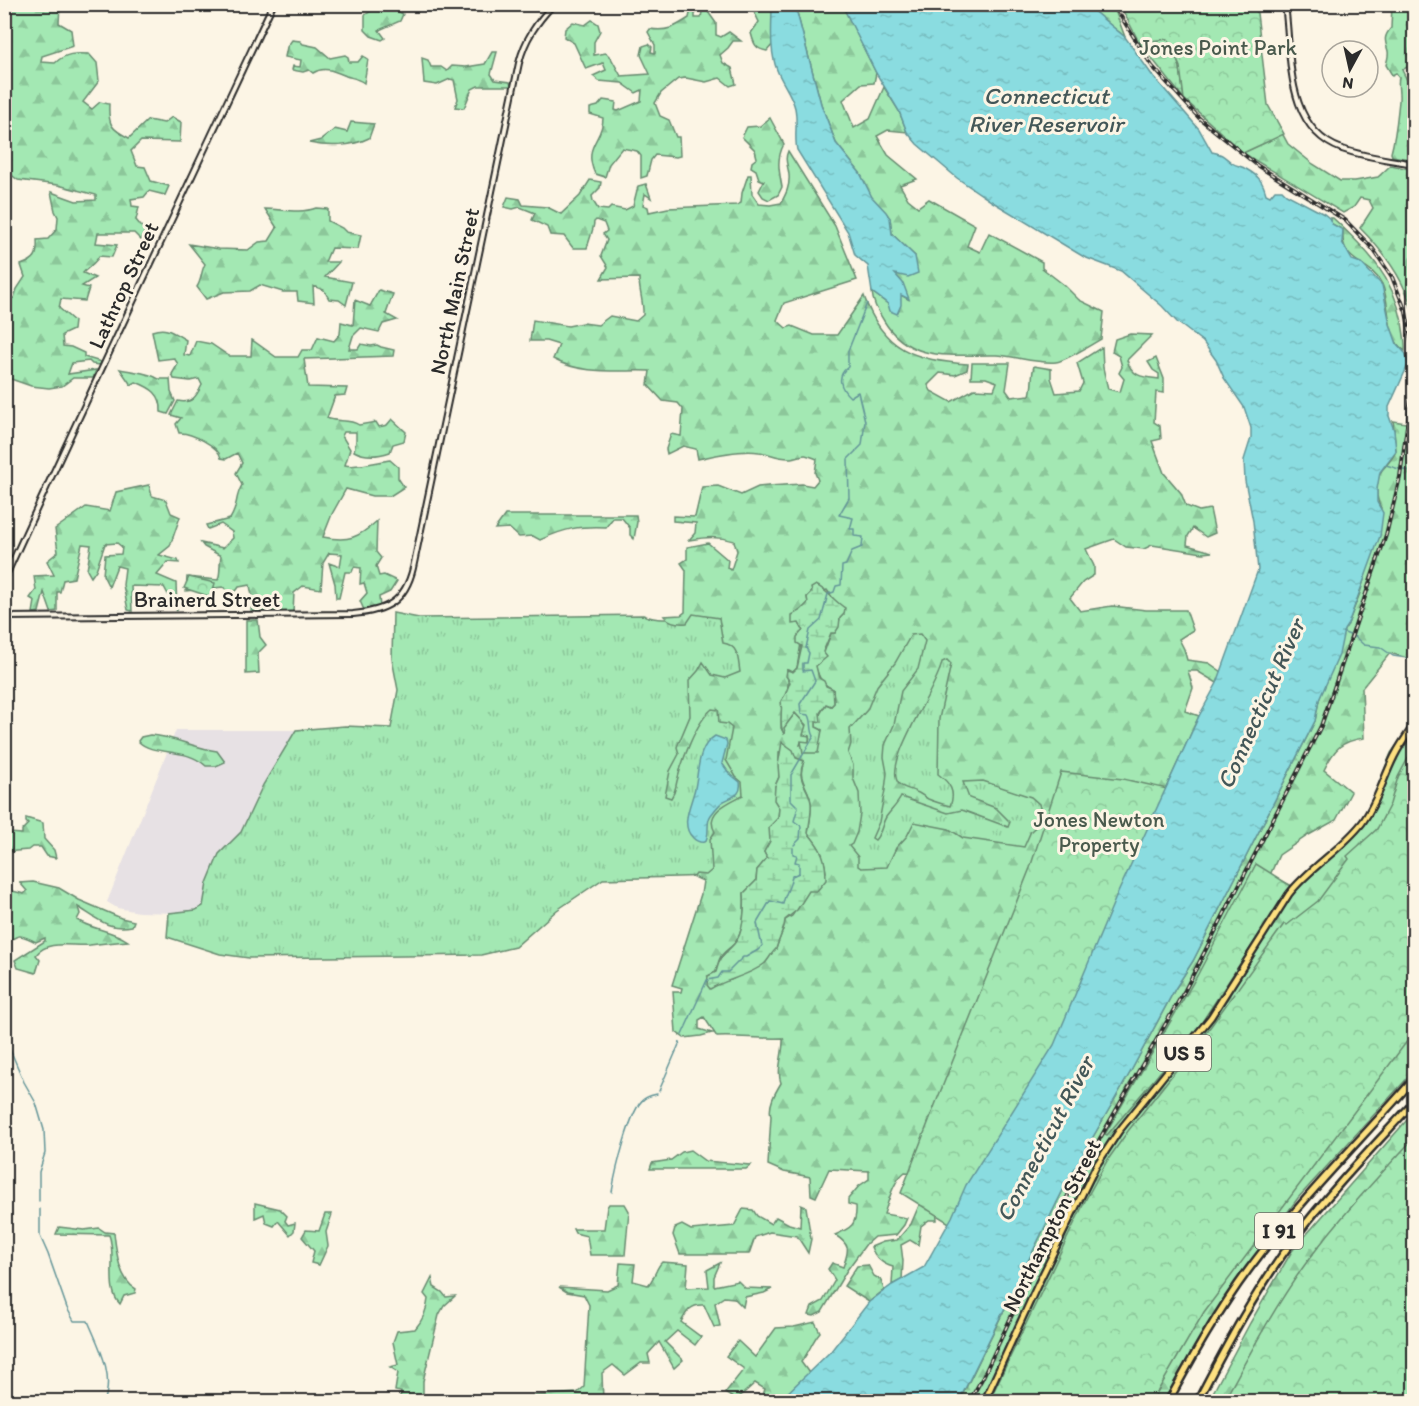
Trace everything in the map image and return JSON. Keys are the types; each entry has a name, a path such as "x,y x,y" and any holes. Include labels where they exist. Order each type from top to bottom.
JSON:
{"highway":[{"name":"I 91","path":"1168,1401 1215,1319 1249,1269 1297,1209 1414,1079"},
{"name":"I 91","path":"1197,1401 1249,1305 1294,1238 1326,1199 1414,1102"}],"main road":[{"name":"Northampton Street","path":"984,1401 1096,1166 1119,1131 1212,1017 1288,894 1310,871 1350,837 1366,818 1394,758 1414,725"}],"street":[{"name":"Lathrop Street","path":"4,580 121,325 273,4"},
{"name":"North Main Street","path":"404,592 413,568 519,63 526,42 554,4"},
{"path":"1285,4 1296,96 1303,117 1329,143 1341,148 1414,164"},
{"name":"Brainerd Street","path":"4,617 353,614 384,608 404,592"}],"shaded area":[{"path":"176,730 296,730 263,785 241,832 219,854 207,883 203,906 196,910 177,913 139,912 117,908 107,902"}],"green space":[{"path":"5,4 60,5 59,23 71,30 73,46 42,56 41,62 55,63 71,54 89,54 97,63 99,81 83,102 92,109 100,102 109,104 110,122 118,132 129,138 148,120 164,123 172,117 181,122 180,142 141,141 131,151 137,166 145,167 151,181 169,186 165,195 149,191 144,197 131,199 132,206 139,207 136,220 145,231 141,240 134,233 98,233 96,243 117,245 112,257 99,256 83,273 95,278 82,286 89,288 85,301 61,299 59,308 74,321 73,330 62,335 63,346 84,353 84,357 101,362 100,365 89,361 72,363 68,374 96,370 93,378 73,378 62,386 49,388 31,386 5,377 5,301 14,298 25,277 21,265 35,256 37,240 48,239 57,229 58,217 51,192 76,201 96,200 96,195 58,185 18,180 10,174 5,179"},
{"path":"842,4 876,73 874,83 861,84 843,100 854,128 870,119 884,87 899,111 907,132 888,130 877,136 888,155 917,179 900,185 908,199 918,207 929,199 975,225 967,246 980,252 989,233 1042,262 1042,268 1079,300 1104,312 1101,339 1056,362 996,355 934,354 907,344 895,335 884,321 873,300 872,292 888,304 901,295 908,299 894,273 915,256 892,234 890,218 871,197 860,173 836,143 821,104 795,5"},
{"path":"389,5 396,5 397,11 403,14 400,21 379,30 385,38 382,40 371,36 365,30 365,15 371,11 389,11"},
{"path":"703,5 716,23 716,35 721,37 729,32 741,41 733,41 720,55 723,63 732,68 736,84 730,86 720,78 706,82 686,78 678,79 661,93 655,103 660,116 669,120 676,137 679,137 680,156 655,155 651,160 647,176 641,178 641,156 637,151 622,148 609,164 605,177 595,174 591,156 603,118 590,114 590,108 598,106 603,100 616,102 615,110 618,111 641,101 642,90 636,93 622,83 599,81 593,76 606,70 603,63 586,69 574,43 564,37 565,29 573,22 585,25 592,20 598,24 600,31 594,42 594,55 606,53 621,76 650,74 641,55 643,46 649,44 652,47 651,52 655,53 655,45 648,32 650,29 661,30 675,26 689,18 691,9 695,10 695,18 701,18"},
{"path":"751,5 773,5 773,44 767,51 757,47 753,40 751,33 759,22"},
{"path":"1086,5 1113,5 1125,37"},
{"name":"Jones Point Park","path":"1120,5 1256,5 1268,105 1284,134 1243,153 1184,99 1180,67 1168,39 1139,42"},
{"path":"1392,5 1414,5 1414,66 1402,70 1411,90 1409,102 1414,109 1414,160 1392,156 1391,153 1399,98 1399,77 1396,73 1392,75 1386,65 1388,53 1385,39 1391,28"},
{"path":"1214,30 1276,122 1288,144 1313,164 1340,181 1378,177 1391,165 1414,170 1414,319 1407,293 1394,269 1360,228 1373,208 1369,200 1360,198 1354,207 1343,213 1243,153 1184,99 1180,67 1168,39 1139,42"},
{"path":"1168,39 1180,67 1184,99 1139,42"},
{"path":"292,40 317,47 330,58 345,55 349,62 358,62 363,56 368,59 364,83 329,70 313,73 309,70 303,72 292,70 293,66 300,67 301,60 285,57 287,47"},
{"path":"492,52 497,52 491,74 495,80 510,82 511,86 478,86 472,89 464,108 455,107 458,99 454,80 450,79 437,85 424,83 422,58 428,60 431,67 441,67 447,71 452,66 466,67 485,64"},
{"path":"770,118 784,144 779,160 782,187 778,195 769,200 759,191 764,181 759,179 756,170 751,167 752,162 757,158 755,150 742,137 747,127 760,126"},
{"path":"351,122 374,124 369,138 339,145 309,143 321,140 335,129 347,132"},
{"path":"788,151 835,226 857,280 784,303 777,320 786,328 792,326 814,335 837,335 864,296 881,329 891,341 903,349 932,359 968,364 967,370 955,375 940,373 928,385 931,391 951,402 974,389 994,390 997,382 986,378 971,378 972,363 1010,363 1006,390 1011,397 1030,395 1034,366 1051,369 1051,378 1056,393 1079,391 1083,383 1077,363 1102,347 1103,368 1108,389 1120,392 1124,379 1119,373 1122,367 1119,356 1112,352 1115,339 1130,334 1152,335 1127,360 1135,373 1143,377 1159,379 1159,374 1148,362 1156,358 1164,379 1164,393 1156,392 1154,422 1160,426 1161,439 1152,441 1164,473 1181,493 1186,506 1199,511 1210,509 1215,533 1206,537 1193,528 1188,536 1187,545 1212,552 1203,553 1152,545 1144,549 1126,547 1114,539 1086,549 1094,566 1094,575 1083,582 1070,598 1080,611 1112,606 1146,610 1186,610 1193,630 1179,639 1187,660 1209,663 1222,672 1217,683 1197,671 1188,671 1193,688 1185,711 1199,716 1119,891 928,1174 905,1172 897,1180 884,1214 907,1218 904,1225 896,1235 874,1237 866,1244 847,1270 822,1312 814,1316 809,1315 812,1307 823,1301 835,1280 828,1269 832,1263 843,1267 847,1248 844,1242 835,1235 849,1228 854,1222 856,1206 848,1204 848,1199 859,1186 869,1179 869,1171 829,1169 816,1197 811,1195 810,1177 784,1172 768,1165 770,1108 781,1083 779,1072 783,1038 717,1037 704,1017 699,1020 699,1029 712,1033 684,1038 676,1032 673,992 681,992 682,988 672,985 703,881 694,877 696,874 706,875 712,870 710,839 715,832 712,825 715,814 719,809 743,795 742,782 736,777 726,760 732,728 727,724 719,723 718,710 712,709 700,723 686,753 674,794 671,798 665,796 670,771 679,754 677,747 690,716 689,681 703,662 712,675 725,678 740,672 735,650 723,643 719,618 693,614 687,623 680,623 672,622 664,616 681,615 685,612 686,570 681,563 687,559 687,547 708,543 728,560 727,568 731,570 737,551 734,541 728,539 689,540 695,533 696,523 673,521 673,516 695,517 702,487 718,486 741,495 758,487 802,484 813,486 818,480 815,473 817,459 806,455 787,458 744,451 698,459 696,449 683,446 667,454 666,449 671,434 681,436 683,409 678,403 663,401 648,385 650,371 600,371 564,364 553,359 559,345 546,341 530,341 533,320 568,326 583,323 598,325 610,316 636,321 643,315 639,278 601,279 608,267 601,256 607,240 603,234 607,231 604,223 596,220 594,222 587,248 573,248 564,236 550,235 547,227 532,220 535,213 520,207 513,209 504,207 508,197 520,199 523,205 547,207 561,214 580,196 590,180 601,182 600,188 592,196 598,209 608,210 611,207 625,210 633,206 638,186 646,184 651,198 645,194 643,205 648,207 649,212 668,208 737,205 741,203 748,175 751,175 752,194 759,204 781,203 789,183","holes":["827,590 844,614 840,618 835,633 831,633 821,661 815,666 819,677 833,689 834,703 831,706 826,704 816,721 816,727 822,730 819,740 800,745 801,742 809,742 809,734 795,713 783,728 785,733 781,728 787,692 787,670 793,672 797,668 803,630 799,623 801,610 808,603 807,597 812,592","920,634 925,641 918,669 901,691 894,725 885,745 884,757 887,773 885,790 879,822 872,838 875,840 878,837 886,817 901,797 948,813 962,810 1008,827 1010,822 996,808 969,798 963,782 983,781 1031,797 1039,804 1043,820 1031,831 1024,847 963,838 949,829 914,822 907,836 896,848 887,867 861,868 858,866 858,857 849,846 857,832 860,814 859,793 853,778 853,765 848,753 851,744 850,729 867,710 877,686 895,663 911,635","947,660 951,664 939,719 938,774 951,788 950,806 903,787 899,784 896,774 904,743 939,673 942,662","792,750 796,758 804,761 801,773 811,803 808,833 820,851 826,872 809,890 792,916 785,920 776,949 765,963 731,980 721,982 708,976 716,972 721,956 739,935 744,917 744,893 756,881 757,870 767,858 764,852 771,841 770,827 778,818 779,808 775,786 779,777 779,752"]},
{"path":"265,209 297,211 328,209 328,221 346,232 361,235 358,249 331,248 325,262 339,262 325,277 352,282 346,305 339,300 329,299 324,290 313,286 314,303 298,301 297,292 283,292 260,285 250,291 224,292 206,299 197,287 205,264 189,244 219,249 248,250 259,242 269,241 277,228"},
{"path":"1329,218 1333,218 1367,252 1385,277 1398,306 1405,351 1394,338 1391,330 1382,284 1370,270 1356,261 1346,250 1343,230 1332,224"},
{"path":"379,290 393,294 386,314 397,320 383,324 379,332 361,328 353,336 349,349 358,349 361,344 377,345 394,350 393,356 304,359 308,387 347,388 345,395 335,396 327,418 359,425 376,422 379,427 387,425 392,419 406,432 404,441 393,444 390,452 372,455 354,451 356,432 344,432 342,436 350,449 345,465 390,460 398,467 398,478 404,487 390,496 372,496 346,489 332,514 323,537 347,539 358,535 377,521 376,552 381,558 376,566 379,576 384,575 397,581 390,592 379,597 380,607 364,610 360,601 367,593 364,583 360,584 361,568 354,567 352,572 345,572 339,598 336,598 329,563 340,567 342,554 329,553 323,563 321,589 303,586 294,593 293,612 251,612 250,585 239,587 231,593 223,587 186,591 187,577 218,580 221,556 201,543 223,548 233,538 232,532 221,524 208,529 206,525 230,519 242,485 236,473 242,463 237,453 226,459 221,458 215,449 203,441 179,433 176,424 181,418 171,415 178,401 193,399 202,385 199,379 190,381 174,379 172,374 178,364 174,358 158,360 152,331 166,330 186,340 184,355 190,356 196,341 211,344 229,356 251,356 252,340 276,357 298,357 302,350 312,350 318,337 334,341 340,334 341,322 353,325 355,300 370,306"},
{"path":"120,369 159,379 170,379 171,392 175,401 168,414 161,412 160,401 154,392 136,382 131,385"},
{"path":"1414,407 1414,660 1390,653 1362,688 1364,738 1349,741 1339,747 1324,770 1351,792 1336,820 1279,855 1270,875 1292,886 1333,852 1367,814 1391,753 1414,721 1414,1071 1298,1198 1228,1293 1164,1401 959,1402 1067,1182 1193,961 1315,721 1319,700 1368,566 1381,508 1377,494 1378,478 1396,451 1393,421 1412,424"},
{"path":"149,485 152,496 166,500 171,513 180,517 170,546 159,555 178,560 179,563 168,562 157,575 176,583 177,611 164,587 131,586 132,611 128,610 123,585 125,568 117,566 109,587 103,575 105,555 121,554 122,547 117,543 105,544 96,570 91,577 87,570 91,545 82,544 74,578 63,580 60,592 57,592 57,611 51,612 44,592 39,612 33,613 35,601 30,598 36,590 34,576 54,575 47,561 58,552 55,529 86,507 110,511 116,492"},
{"path":"505,515 636,515 637,522 634,539 630,535 630,528 622,518 613,518 606,527 572,529 540,540 533,536 519,537 509,528 495,529"},
{"path":"189,577 215,583 211,597 184,588"},
{"path":"816,585 845,608 839,627 835,633 831,633 823,652 827,657 816,666 819,678 826,686 833,689 834,703 831,706 826,704 820,713 821,722 816,721 816,727 822,730 818,753 803,753 801,741 809,742 810,736 803,735 806,725 795,713 784,728 784,734 781,726 781,701 790,682 786,676 787,670 793,672 797,668 802,646 797,643 797,637 803,630 799,623 792,624 792,615 808,603 807,597 812,592 811,588"},
{"path":"393,613 419,618 643,615 661,619 692,613 939,624 1049,787 1027,853 883,877 714,876 603,879 557,910 515,947 481,955 249,958 220,954 167,937 169,913 196,910 203,906 207,883 219,854 241,832 263,785 296,730 345,726 391,728 398,690 392,659"},
{"path":"246,620 258,620 260,637 266,645 258,653 259,673 246,674"},
{"path":"150,735 217,751 225,762 216,766 206,766 189,756 152,749 138,741 141,737"},
{"path":"782,742 793,750 796,758 804,761 801,774 811,803 808,833 822,854 826,880 817,891 809,891 797,910 785,920 776,949 766,962 752,972 710,989 707,985 708,976 716,972 724,954 734,944 740,933 744,912 744,893 756,881 757,870 767,858 764,852 770,841 769,827 778,818 779,808 774,800 775,786 779,777 778,765"},
{"path":"1414,747 1414,1032 1204,1312 1152,1401 989,1401 1086,1199 1107,1161 1211,1026 1284,924 1287,925 1318,901 1349,859 1347,856 1377,829 1390,804 1398,777"},
{"name":"Jones Newton Property","path":"1061,772 1123,779 1185,793 1051,1074 954,1226 901,1193 1030,868"},
{"path":"26,818 43,823 44,839 54,850 56,858 47,856 41,847 5,852 5,841 9,833 22,834 22,830 28,824"},
{"path":"1256,864 1291,886 1200,1025 1107,1135 1105,1134 1197,976"},
{"path":"33,882 59,888 79,900 121,918 134,921 132,926 116,927 78,907 80,914 77,920 116,934 128,941 90,945 54,945 41,950 36,955 40,960 36,973 18,968 15,960 45,941 45,938 36,942 23,936 17,936 6,944 5,889 24,894 27,891 20,883"},
{"path":"1414,1112 1414,1401 1208,1402 1292,1251"},
{"path":"1414,1138 1414,1193 1411,1223 1414,1239 1414,1401 1224,1401 1274,1311 1309,1259 1373,1182"},
{"path":"690,1150 705,1161 751,1165 746,1169 650,1169 652,1163 671,1160 682,1152"},
{"path":"926,1189 936,1205 937,1220 929,1220 921,1226 918,1245 910,1240 901,1245 902,1280 892,1285 893,1267 879,1260 871,1247 897,1240 911,1224"},
{"path":"255,1203 280,1209 287,1216 285,1221 288,1225 295,1223 294,1231 290,1235 278,1221 274,1226 266,1223 264,1214 255,1218"},
{"path":"609,1204 625,1204 629,1211 625,1255 590,1255 587,1236 575,1233 573,1229 604,1229"},
{"path":"801,1205 806,1207 811,1239 808,1253 797,1236 770,1232 755,1237 749,1254 680,1254 673,1235 675,1228 682,1225 691,1230 734,1226 743,1209 753,1210 757,1216 771,1224 776,1217 800,1227"},
{"path":"325,1214 332,1214 326,1232 328,1246 319,1265 311,1263 314,1251 302,1237 306,1230 319,1231"},
{"path":"59,1227 84,1230 99,1228 105,1232 114,1233 122,1272 130,1285 136,1289 135,1293 124,1296 120,1304 116,1298 112,1281 112,1252 109,1235 56,1234"},
{"path":"662,1262 688,1264 686,1288 709,1287 707,1270 720,1263 714,1277 714,1286 738,1281 745,1288 772,1289 745,1297 743,1307 734,1298 724,1297 715,1303 720,1326 714,1327 704,1305 690,1309 681,1322 701,1337 695,1345 677,1331 665,1342 683,1360 674,1368 659,1342 648,1354 650,1363 641,1363 625,1375 613,1365 602,1373 603,1401 533,1401 533,1396 577,1393 584,1387 589,1305 584,1295 567,1292 559,1287 607,1290 618,1285 620,1263 635,1264 633,1281 648,1285"},
{"path":"868,1265 874,1276 881,1280 884,1290 869,1302 844,1286 857,1266"},
{"path":"432,1278 434,1287 446,1297 455,1296 444,1306 439,1315 423,1381 423,1401 399,1401 401,1392 395,1391 398,1372 390,1367 398,1365 393,1342 397,1331 415,1329 420,1322 428,1299 424,1294"},
{"path":"815,1322 820,1332 801,1362 809,1373 779,1401 761,1401 765,1389 755,1383 736,1400 725,1393 744,1369 726,1356 738,1341 755,1357 776,1328"}],"water":[{"path":"772,5 795,5 821,104 836,143 860,173 872,197 890,218 892,234 915,256 918,273 908,277 895,274 903,283 909,299 901,295 901,305 897,314 890,311 888,304 872,292 868,266 855,255 848,232 797,150 795,108 774,62"},
{"path":"842,5 1086,5 1125,37 1152,75 1199,129 1212,152 1254,174 1262,183 1266,194 1270,196 1275,190 1282,190 1324,214 1332,224 1343,230 1342,242 1352,260 1361,263 1382,285 1390,324 1397,344 1406,354 1408,365 1389,407 1396,451 1380,472 1377,502 1383,513 1380,536 1344,630 1339,655 1319,700 1315,721 1193,961 1067,1182 959,1401 779,1401 831,1351 869,1302 892,1285 924,1267 952,1217 966,1185 1054,1045 1116,897 1199,716 1217,683 1258,570 1253,521 1245,481 1244,460 1251,438 1251,428 1244,407 1203,342 1177,322 1121,271 1084,257 991,201 957,178 917,144 907,132 899,111 876,73"},
{"path":"715,736 726,740 722,763 740,782 740,790 717,807 708,821 707,839 705,842 700,842 689,833 687,820 702,753 705,746"}],"waterway":[{"path":"794,845 800,839 801,826 794,821 798,807 791,800 791,775 814,736 809,715 801,714 800,704 815,681 811,670 803,671 803,663 807,663 809,653 806,648 810,630 821,620 828,594 834,592 836,586 841,585 842,566 846,565 852,551 862,547 863,537 854,536 854,529 850,529 853,518 839,515 849,498 848,459 862,445 865,421 858,392 850,397 842,386 841,378 848,367 848,351 867,303"},
{"path":"1386,465 1399,469"},
{"path":"1403,470 1412,471"},
{"path":"1342,632 1355,637 1364,645 1380,647 1393,656 1414,659"},
{"path":"682,1035 707,980 718,978 722,972 728,972 743,957 762,946 757,923 770,901 783,904 792,876 799,873 799,863 795,862 797,855 793,854 793,848"},
{"path":"4,1000 9,1028 9,1047 36,1103 44,1130 45,1153 39,1172 39,1201"},
{"path":"659,1091 680,1042"},
{"path":"612,1192 624,1142 634,1115 644,1099 657,1094"},
{"path":"40,1209 40,1236 67,1308 74,1321 88,1321 104,1360 108,1381 104,1402"}],"railway":[{"path":"969,1402 983,1377 1071,1189 1185,990 1321,726 1386,535 1400,477 1413,382 1412,343 1406,312 1392,277 1373,249 1345,220 1258,166 1199,118 1152,66 1113,4"}],"water label":[{"name":"Connecticut River Reservoir","path":"1046,110"},
{"name":"Connecticut River","path":"1261,704"},
{"name":"Connecticut River","path":"1045,1139"}]}
